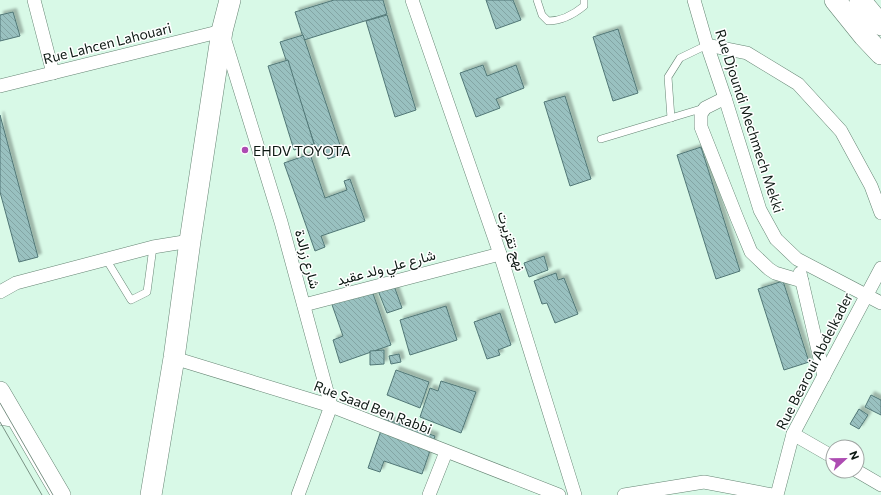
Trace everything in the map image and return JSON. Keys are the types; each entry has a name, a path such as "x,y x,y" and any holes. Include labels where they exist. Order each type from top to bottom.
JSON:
{"main road":[{"path":"151,495 174,358 222,31 230,0"},
{"path":"835,0 864,36 881,54"},
{"path":"860,0 881,25"},
{"path":"0,391 9,417 61,495"}],"street":[{"path":"34,0 53,73"},
{"name":"نهج تقزيرت","path":"412,0 500,254 576,495"},
{"name":"Rue Djoundi Mechmech Mekki","path":"694,0 760,210 776,239 797,259 881,303"},
{"name":"Rue Lahcen Lahouari","path":"0,86 222,31"},
{"name":"شارع زرالدة","path":"222,31 281,222 331,406"},
{"path":"707,45 748,53 798,84 841,131 871,186 881,213"},
{"path":"725,98 704,108 701,114 701,127 736,218 751,252 774,273 802,281"},
{"path":"0,292 16,284 106,259 154,247 190,241"},
{"name":"شارع علي ولد عقيد","path":"304,305 500,254"},
{"path":"797,259 824,376"},
{"name":"Rue Bearoui Abdelkader","path":"776,495 793,434 881,268"},
{"name":"Rue Saad Ben Rabbi","path":"174,358 331,406 559,495"},
{"path":"298,495 331,406"},
{"path":"793,434 825,452"},
{"path":"429,495 446,452"},
{"path":"865,476 881,485"},
{"path":"624,495 641,494 704,482 772,495"}],"lane":[{"path":"537,0 542,15 548,21 556,21 575,13 584,6 584,0"},
{"path":"671,118 668,77 680,58 707,45"},
{"path":"601,139 704,108"},
{"path":"106,259 131,300 147,292 154,247"}],"building":[{"path":"334,0 383,0 387,14 304,40 295,12"},
{"path":"486,0 513,0 521,20 496,29"},
{"path":"13,12 20,36 0,41 0,15"},
{"path":"387,15 416,110 395,117 366,21"},
{"path":"618,29 638,93 613,101 593,37"},
{"path":"303,35 343,154 328,159 324,147 316,149 280,42"},
{"path":"288,60 314,144 294,150 268,66"},
{"path":"483,65 487,76 516,65 524,88 496,99 500,108 476,117 460,73"},
{"path":"565,96 591,179 570,186 544,102"},
{"path":"0,115 38,257 19,262 0,192"},
{"path":"701,147 740,271 716,279 677,155"},
{"path":"310,154 325,198 347,190 344,181 350,179 365,221 321,236 325,247 315,251 284,163"},
{"path":"544,256 548,270 529,277 524,263"},
{"path":"556,273 558,280 564,278 578,314 555,323 547,303 542,304 534,281"},
{"path":"783,281 809,362 784,370 758,289"},
{"path":"393,283 402,308 387,313 377,288"},
{"path":"370,285 391,345 340,363 333,340 343,336 330,299"},
{"path":"446,306 457,340 410,355 400,320"},
{"path":"500,313 511,345 498,350 500,355 487,359 474,322"},
{"path":"384,350 384,364 370,365 370,351"},
{"path":"399,354 401,362 391,364 389,356"},
{"path":"396,370 429,382 420,408 387,395"},
{"path":"441,381 476,392 461,433 420,417 430,388 438,391"},
{"path":"871,395 881,400 881,415 865,407"},
{"path":"859,409 868,415 859,429 850,424"},
{"path":"385,419 435,436 422,474 384,461 380,472 368,468"}],"tram line":[{"path":"0,403 53,495"},
{"path":"0,422 42,495"}],"place":[{"name":"EHDV TOYOTA","path":"245,150"}]}
